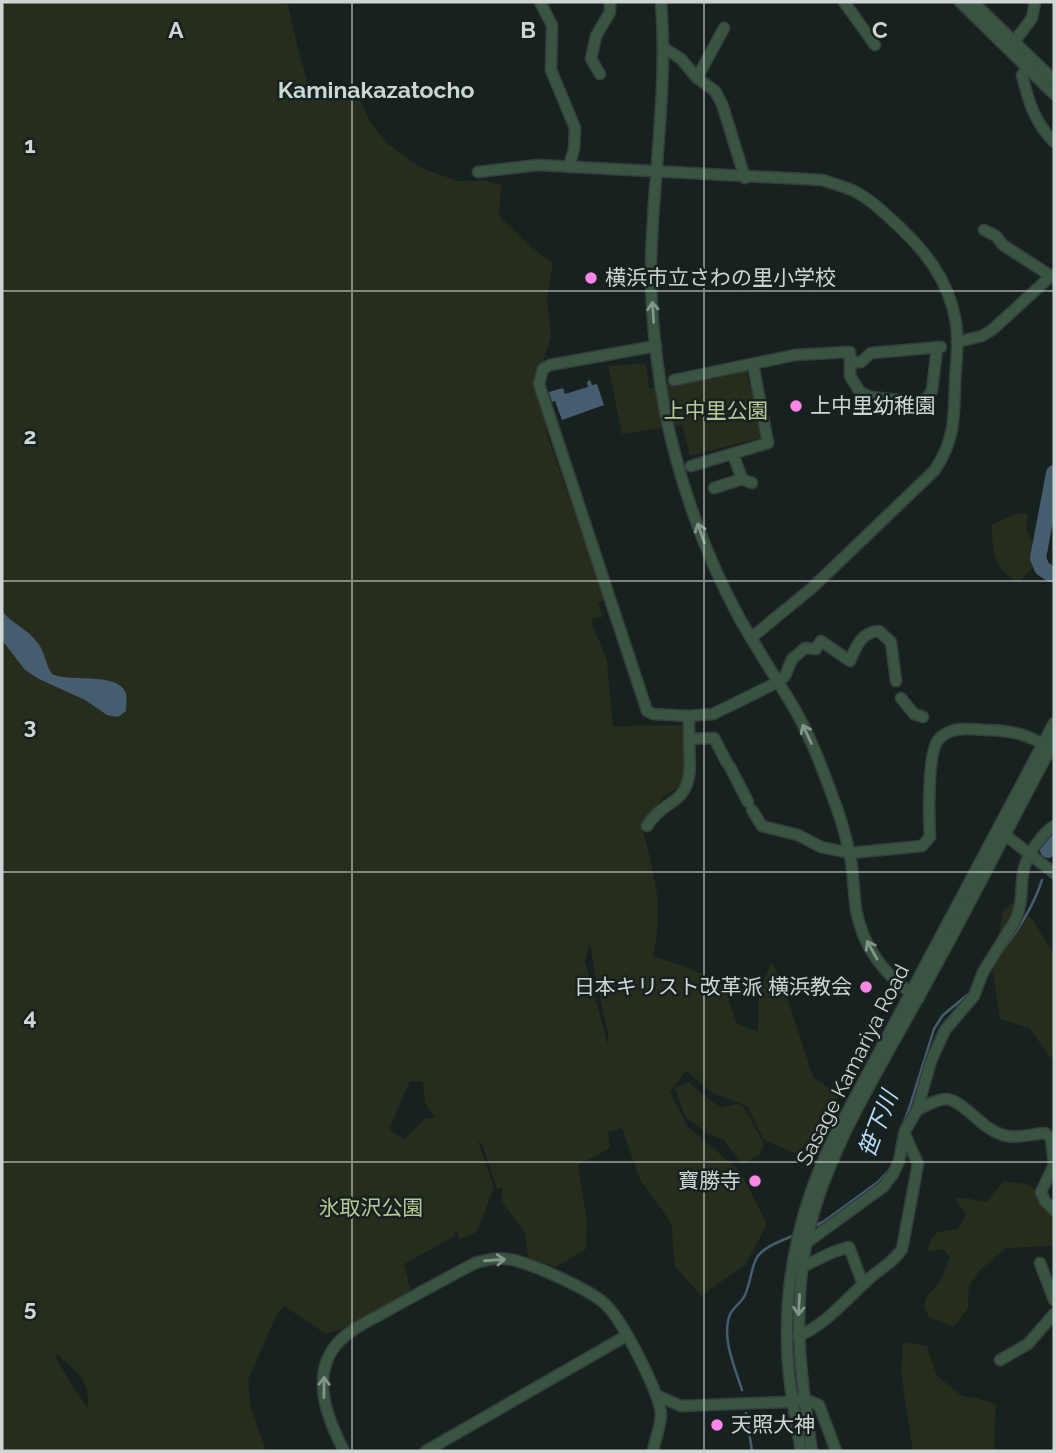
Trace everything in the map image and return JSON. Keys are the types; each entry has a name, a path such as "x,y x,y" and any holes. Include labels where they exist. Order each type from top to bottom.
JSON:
{"street":[{"path":"540,2 552,25 551,70 575,128 574,149 569,167"},
{"path":"600,74 591,59 596,36 610,12 610,2"},
{"path":"661,2 664,48 651,264 656,346 675,457 704,542 725,590 807,733 833,797 850,853 860,926 877,960 888,974 915,996"},
{"path":"844,2 875,45"},
{"path":"960,2 1032,66 1054,80"},
{"path":"973,2 1014,42 1054,94"},
{"path":"1014,42 1032,18 1035,2"},
{"path":"698,78 724,28"},
{"path":"664,48 715,91 722,104 745,178"},
{"path":"1032,66 1021,75 1037,124 1054,142"},
{"path":"478,172 538,165 745,178 823,180 852,190 874,204 912,238 934,264 951,302 957,342 954,422 948,449 935,470 813,587 751,638"},
{"path":"957,342 982,336 992,330 1053,275 1003,245 996,236 984,230"},
{"path":"656,346 550,365 543,369 539,384 647,711 653,715 713,714 778,682 785,676 792,659 805,648 816,649 821,641 850,661 858,641 871,632 879,631 892,645 893,670 897,681"},
{"path":"674,380 795,355 850,352 850,362 852,381 866,395 916,402 926,399 932,391 939,347 871,353 861,362 850,362"},
{"path":"691,466 768,443 753,364"},
{"path":"713,488 747,481 733,454"},
{"path":"901,698 914,714 923,717"},
{"path":"647,826 656,814 679,798 687,787 689,716"},
{"name":"Sasage Kamariya Road","path":"801,1451 787,1340 792,1265 838,1149 1054,723"},
{"path":"689,739 714,738 762,826 798,835 821,847 850,853 922,846 930,837 928,803 934,749 938,740 958,729 1007,730 1037,740 1043,745"},
{"name":"Sasage Kamariya Road","path":"1001,831 1054,742"},
{"path":"803,1241 883,1187 893,1174 909,1121 917,1110 931,1061 945,1030 974,996 980,977 1019,913 1024,863 1030,852 1054,826"},
{"path":"1001,831 1054,873"},
{"name":"Sasage Kamariya Road","path":"812,1451 798,1336 803,1241 800,1224 819,1167 915,996"},
{"path":"917,1110 948,1099 960,1105 990,1130 1008,1137 1045,1133 1051,1138 1054,1165 1041,1192 1054,1210"},
{"path":"798,1336 811,1330 894,1260 902,1249 918,1164 905,1135"},
{"path":"802,1267 849,1247 863,1284"},
{"path":"344,1451 325,1407 323,1392 325,1369 334,1347 343,1337 370,1320 487,1259 507,1259 528,1265 593,1295 606,1304 616,1317 658,1396 661,1418 653,1451"},
{"path":"1040,1263 1054,1300"},
{"path":"1000,1360 1028,1344 1054,1314"},
{"path":"426,1451 626,1336"},
{"path":"658,1396 681,1406 804,1399 820,1405 836,1451"},
{"path":"661,1418 681,1406"}],"green space":[{"name":"氷取沢公園","path":"2,2 287,2 312,93 327,98 356,89 369,120 388,144 421,168 458,181 484,180 501,185 499,216 530,246 553,263 547,299 551,336 537,384 547,434 605,600 598,603 603,617 593,618 592,624 607,660 613,726 686,725 683,784 662,798 643,830 657,892 658,922 653,956 724,984 736,1023 758,1032 759,994 771,962 781,978 813,1077 839,1095 815,1138 795,1153 764,1140 747,1106 713,1093 686,1071 670,1092 687,1126 740,1171 767,1224 746,1264 701,1296 675,1266 671,1222 640,1180 622,1128 608,1132 610,1148 578,1165 587,1221 586,1249 555,1267 528,1257 525,1233 501,1201 503,1188 497,1189 482,1144 478,1141 494,1187 477,1232 459,1239 456,1228 455,1236 404,1264 411,1291 350,1326 326,1334 284,1306 275,1318 248,1380 251,1408 266,1451 2,1451","holes":["590,942 608,1032 608,1045 585,961","410,1081 423,1082 425,1103 435,1117 424,1119 404,1140 389,1129","57,1354 85,1383 87,1408 56,1359"]},
{"name":"上中里公園","path":"646,363 649,389 744,364 764,437 690,456 682,425 622,434 608,366"},
{"path":"1028,513 1026,530 1034,546 1034,566 1018,583 999,565 994,551 991,525 1015,514"},
{"path":"1012,903 1031,918 1054,953 1054,1058 1050,1057 1029,1028 1000,1019 993,973 1003,911"},
{"path":"688,1082 721,1108 736,1104 743,1106 764,1144 760,1154 743,1165 724,1140 706,1133 685,1116 675,1088"},
{"path":"1004,1181 1027,1184 1054,1202 1054,1246 1006,1248 980,1270 969,1286 968,1308 954,1327 929,1317 924,1306 927,1296 941,1280 950,1257 944,1250 928,1251 934,1235 941,1231 958,1229 966,1214 955,1200 959,1197 986,1202"},
{"path":"903,1342 927,1346 936,1375 962,1396 996,1404 994,1451 913,1451 901,1373"}],"water":[{"path":"590,380 592,385 597,384 604,405 562,420 549,392 563,388 565,394 588,387 587,382"},
{"path":"2,611 37,642 52,674 115,682 126,694 126,711 118,717 107,715 85,700 25,670 2,640"}],"waterway":[{"name":"笹下川","path":"1054,473 1038,558 1042,568 1054,574"},
{"name":"笹下川","path":"1048,850 1054,839"},
{"name":"笹下川","path":"1000,954 1029,910 1042,880"},
{"name":"笹下川","path":"984,981 993,965"},
{"name":"笹下川","path":"812,1227 878,1182 889,1170 934,1029 943,1015 971,992"},
{"name":"笹下川","path":"742,1390 728,1344 729,1317 745,1295 759,1254 797,1234"},
{"name":"笹下川","path":"746,1413 752,1451"}],"place":[{"name":"横浜市立さわの里小学校","path":"591,278"},
{"name":"上中里幼稚園","path":"796,406"},
{"name":"日本キリスト改革派 横浜教会","path":"866,987"},
{"name":"寶勝寺","path":"755,1181"},
{"name":"天照大神","path":"717,1425"}],"district":[{"name":"Kaminakazatocho","path":"376,90"}]}
